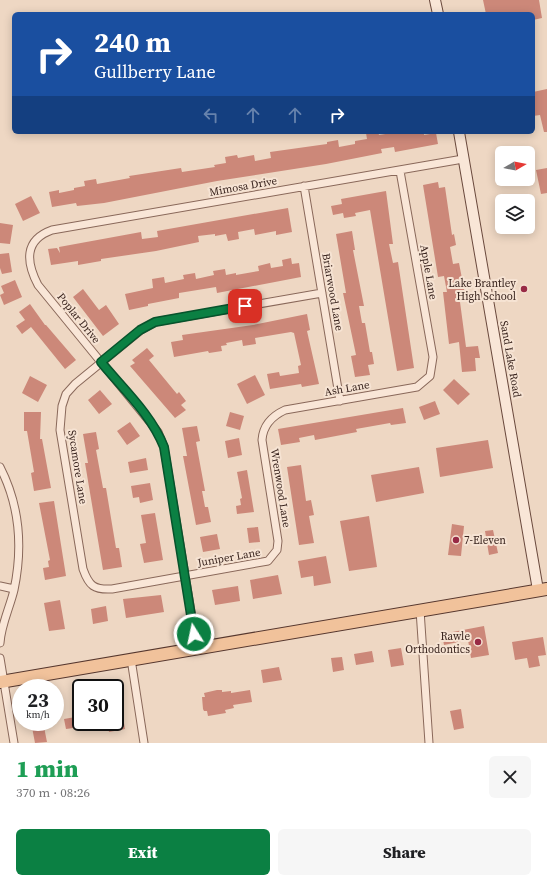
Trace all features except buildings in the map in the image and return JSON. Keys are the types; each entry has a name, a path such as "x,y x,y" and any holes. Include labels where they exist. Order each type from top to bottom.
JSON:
{"main road":[{"path":"1,681 543,590"}],"street":[{"path":"435,0 438,12"},
{"name":"Sand Lake Road","path":"458,134 543,590"},
{"name":"Mimosa Drive","path":"32,244 38,236 52,230 463,159"},
{"name":"Apple Lane","path":"400,171 433,357 430,376"},
{"name":"Briarwood Lane","path":"304,186 340,401"},
{"name":"Poplar Drive","path":"32,244 30,253 31,265 38,284 147,416 158,432 164,447 197,648"},
{"name":"Sycamore Lane","path":"94,587 88,582 83,569 60,430 60,416 66,394 75,384 140,330 155,322 322,293"},
{"name":"Ash Lane","path":"267,423 275,414 285,410 417,387 430,376"},
{"name":"Wrenwood Lane","path":"267,423 262,433 262,440 278,541 277,550 273,557"},
{"path":"0,467 11,493 18,524 20,550 14,590 0,643"},
{"name":"Juniper Lane","path":"94,587 101,590 112,589 260,564 273,557"},
{"path":"0,586 14,590"},
{"path":"420,610 429,743"},
{"path":"0,658 1,681 14,743"},
{"path":"131,659 144,743"}],"place":[{"name":"Lake Brantley High School","path":"524,289"},
{"name":"7-Eleven","path":"456,540"},
{"name":"Rawle Orthodontics","path":"478,642"}],"route":[{"path":"194,634 164,447 158,432 147,416 101,362 140,330 155,322 245,306"}]}
